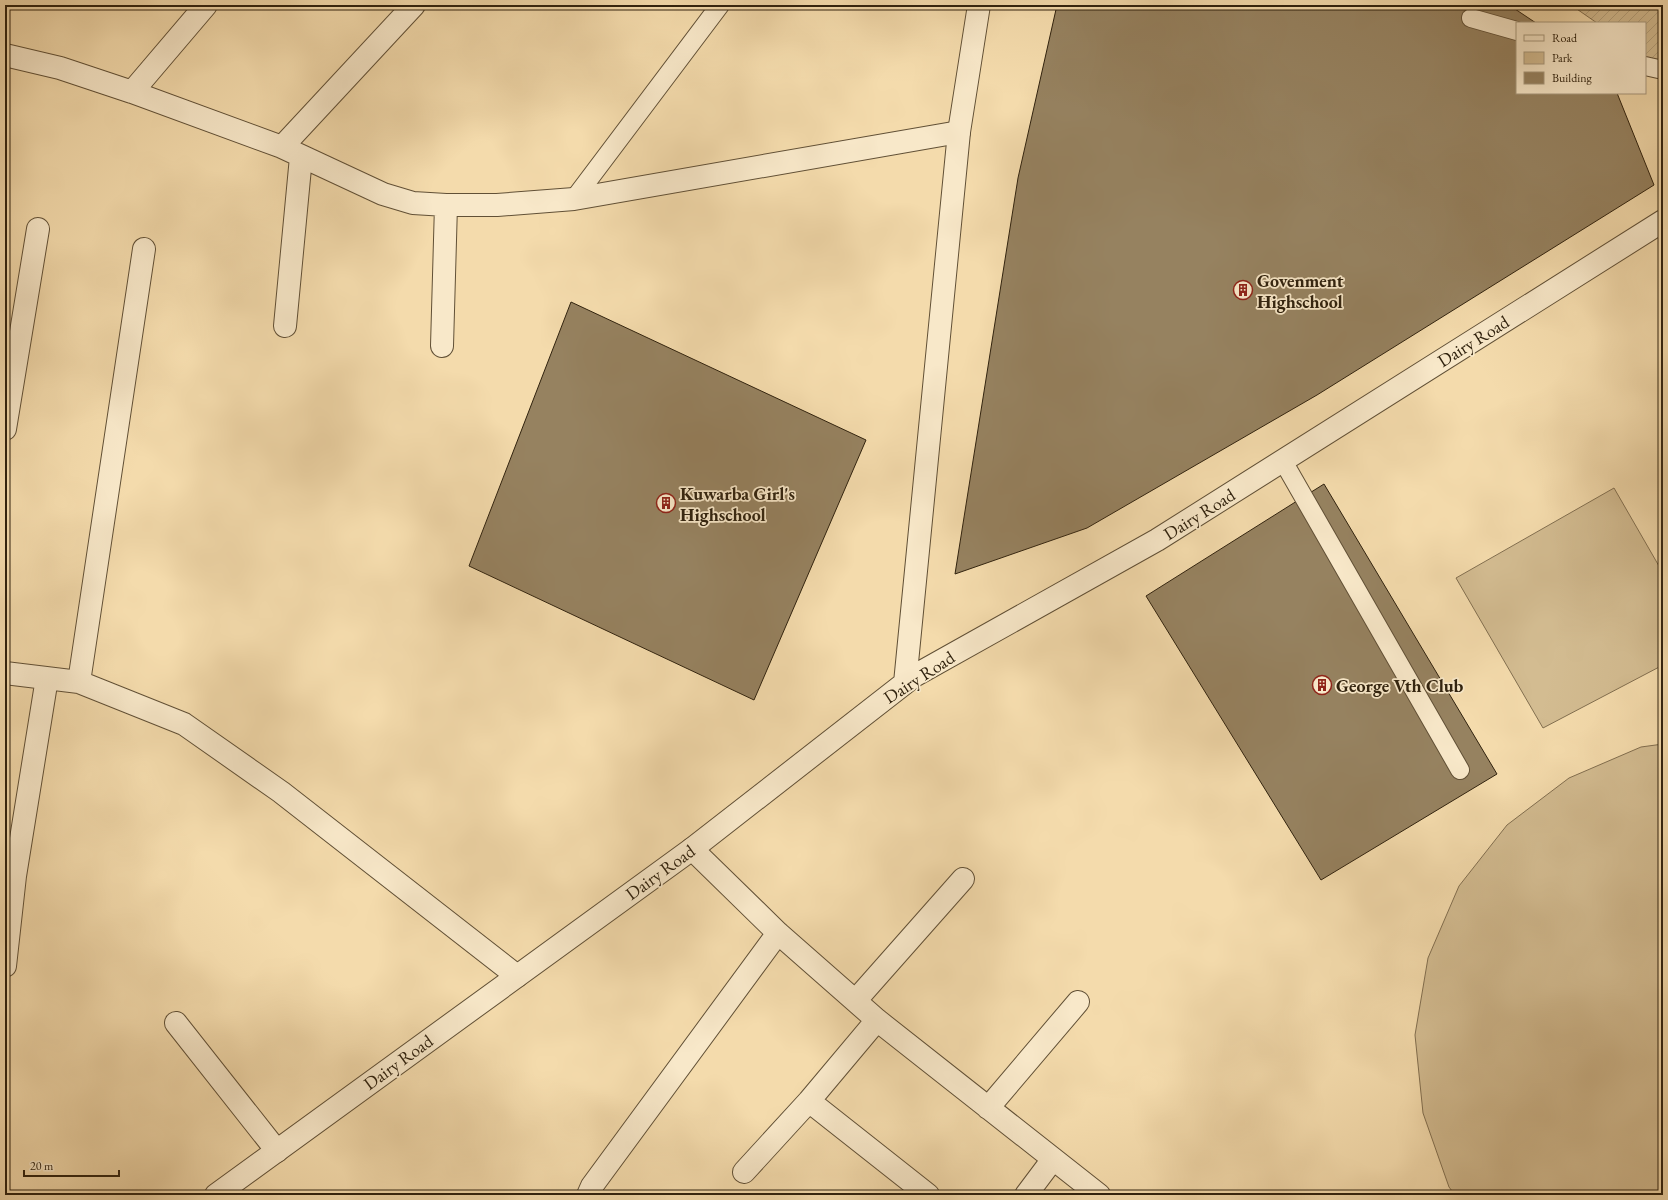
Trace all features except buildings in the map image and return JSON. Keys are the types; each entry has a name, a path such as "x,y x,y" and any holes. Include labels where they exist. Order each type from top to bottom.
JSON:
{"street":[{"path":"132,92 206,5"},
{"path":"285,326 292,152 414,5"},
{"path":"905,683 959,132 979,5"},
{"path":"5,55 60,68 132,92 292,152 383,194 413,203 446,205 497,204 574,199 959,132"},
{"path":"442,346 446,205"},
{"name":"Dairy Road","path":"221,1194 277,1151 692,849 914,676 1157,540 1663,221"},
{"path":"5,429 38,229"},
{"path":"79,682 144,249"},
{"path":"5,673 79,682 184,724 281,792 517,976"},
{"path":"5,966 15,876 47,678"},
{"path":"692,849 778,933 877,1020 1099,1195"},
{"path":"856,1000 962,879"},
{"path":"588,1195 592,1186 778,933"},
{"path":"988,1108 1078,1002"},
{"path":"744,1172 809,1101 877,1020"},
{"path":"176,1023 277,1151"},
{"path":"809,1101 928,1195"},
{"path":"1026,1195 1053,1159"}],"lane":[{"path":"574,199 720,5"},
{"path":"1470,18 1516,31"},
{"path":"1646,66 1663,70"},
{"path":"1283,461 1460,770"}],"green space":[{"path":"1571,5 1663,5 1663,68 1646,57 1646,22 1596,22"},
{"path":"1614,488 1663,573 1663,665 1543,728 1456,578"},
{"path":"1663,744 1663,1195 1455,1195 1449,1187 1423,1113 1415,1035 1428,958 1459,886 1507,825 1569,778 1641,747"}],"place":[{"name":"Govenment Highschool","path":"1243,290"},
{"name":"Kuwarba Girl's Highschool","path":"666,503"},
{"name":"George Vth Club","path":"1322,685"}]}
